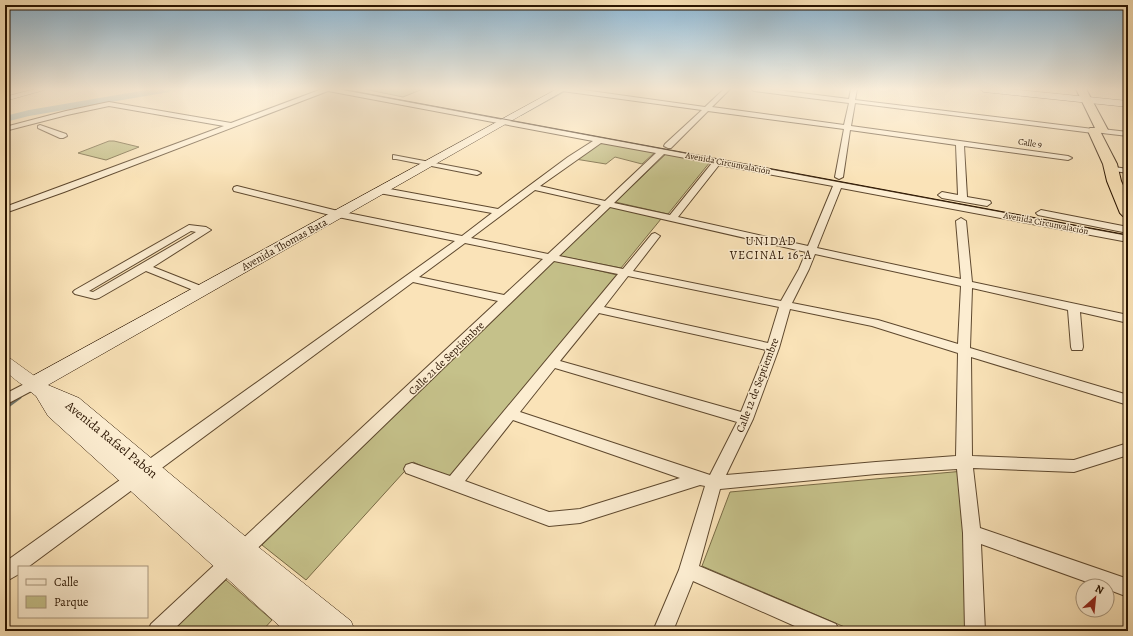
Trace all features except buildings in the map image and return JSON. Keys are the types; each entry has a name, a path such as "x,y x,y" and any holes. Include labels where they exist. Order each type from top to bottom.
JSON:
{"highway":[{"path":"1092,119 1128,189"},
{"path":"1119,169 1114,181 1128,213"}],"main road":[{"name":"Avenida Thomas Bata","path":"39,387 515,119"},
{"name":"Avenida Thomas Bata","path":"39,387 202,290 344,215"},
{"name":"Avenida Rafael Pabón","path":"39,387 72,403 141,474 235,557 306,631"},
{"name":"Avenida Rafael Pabón","path":"235,557 341,631"}],"street":[{"path":"5,129 48,119"},
{"path":"190,119 231,126"},
{"path":"5,210 68,188 250,119"},
{"name":"Avenida Circunvalación","path":"498,119 839,180 1128,239"},
{"name":"Avenida Circunvalación","path":"504,119 600,140 666,148 717,162 901,188"},
{"name":"Calle 21 de Septiembre","path":"158,631 696,119"},
{"name":"Calle 9","path":"782,119 1068,158"},
{"name":"Calle 12 de Septiembre","path":"663,631 688,570 708,480 746,419 773,348 784,305 804,269 839,180 850,119"},
{"path":"1005,119 1128,134"},
{"path":"40,127 63,136"},
{"path":"5,573 600,140"},
{"path":"960,143 963,199"},
{"path":"396,157 477,173"},
{"path":"673,217 717,162"},
{"path":"534,187 673,217 811,250 1128,318"},
{"path":"237,189 344,215 874,323 1128,400"},
{"path":"385,191 500,212"},
{"name":"Avenida Circunvalación","path":"932,193 1128,230"},
{"path":"960,220 967,284 964,350 964,462 972,533 975,631"},
{"path":"189,228 206,230 146,267 95,296 79,292 189,228"},
{"path":"453,484 551,363 627,273 655,236"},
{"path":"146,267 202,290"},
{"path":"410,278 507,300"},
{"path":"1074,307 1077,347"},
{"path":"597,309 773,348"},
{"path":"5,363 39,387"},
{"path":"551,363 746,419"},
{"name":"Avenida Thomas Bata","path":"5,400 39,387"},
{"path":"510,414 708,480"},
{"path":"412,469 549,519 580,516 708,480 964,462 1074,466 1128,449"},
{"path":"972,533 1128,588"},
{"path":"688,570 829,631"}],"green space":[{"path":"109,141 139,147 106,160 78,153"},
{"path":"601,141 654,153 642,164 615,157 606,164 575,159"},
{"path":"666,154 710,162 668,214 615,202"},
{"path":"609,206 661,219 621,268 560,256"},
{"path":"554,260 617,275 450,478 413,462 306,580 262,545"},
{"path":"964,471 965,631 854,631 702,566 730,492"},
{"path":"226,580 272,620 262,631 172,631"}],"waterway":[{"path":"5,408 20,397"}],"tram line":[{"path":"502,119 1128,235"}],"district":[{"name":"UNIDAD VECINAL 16-A","path":"771,248"}]}
